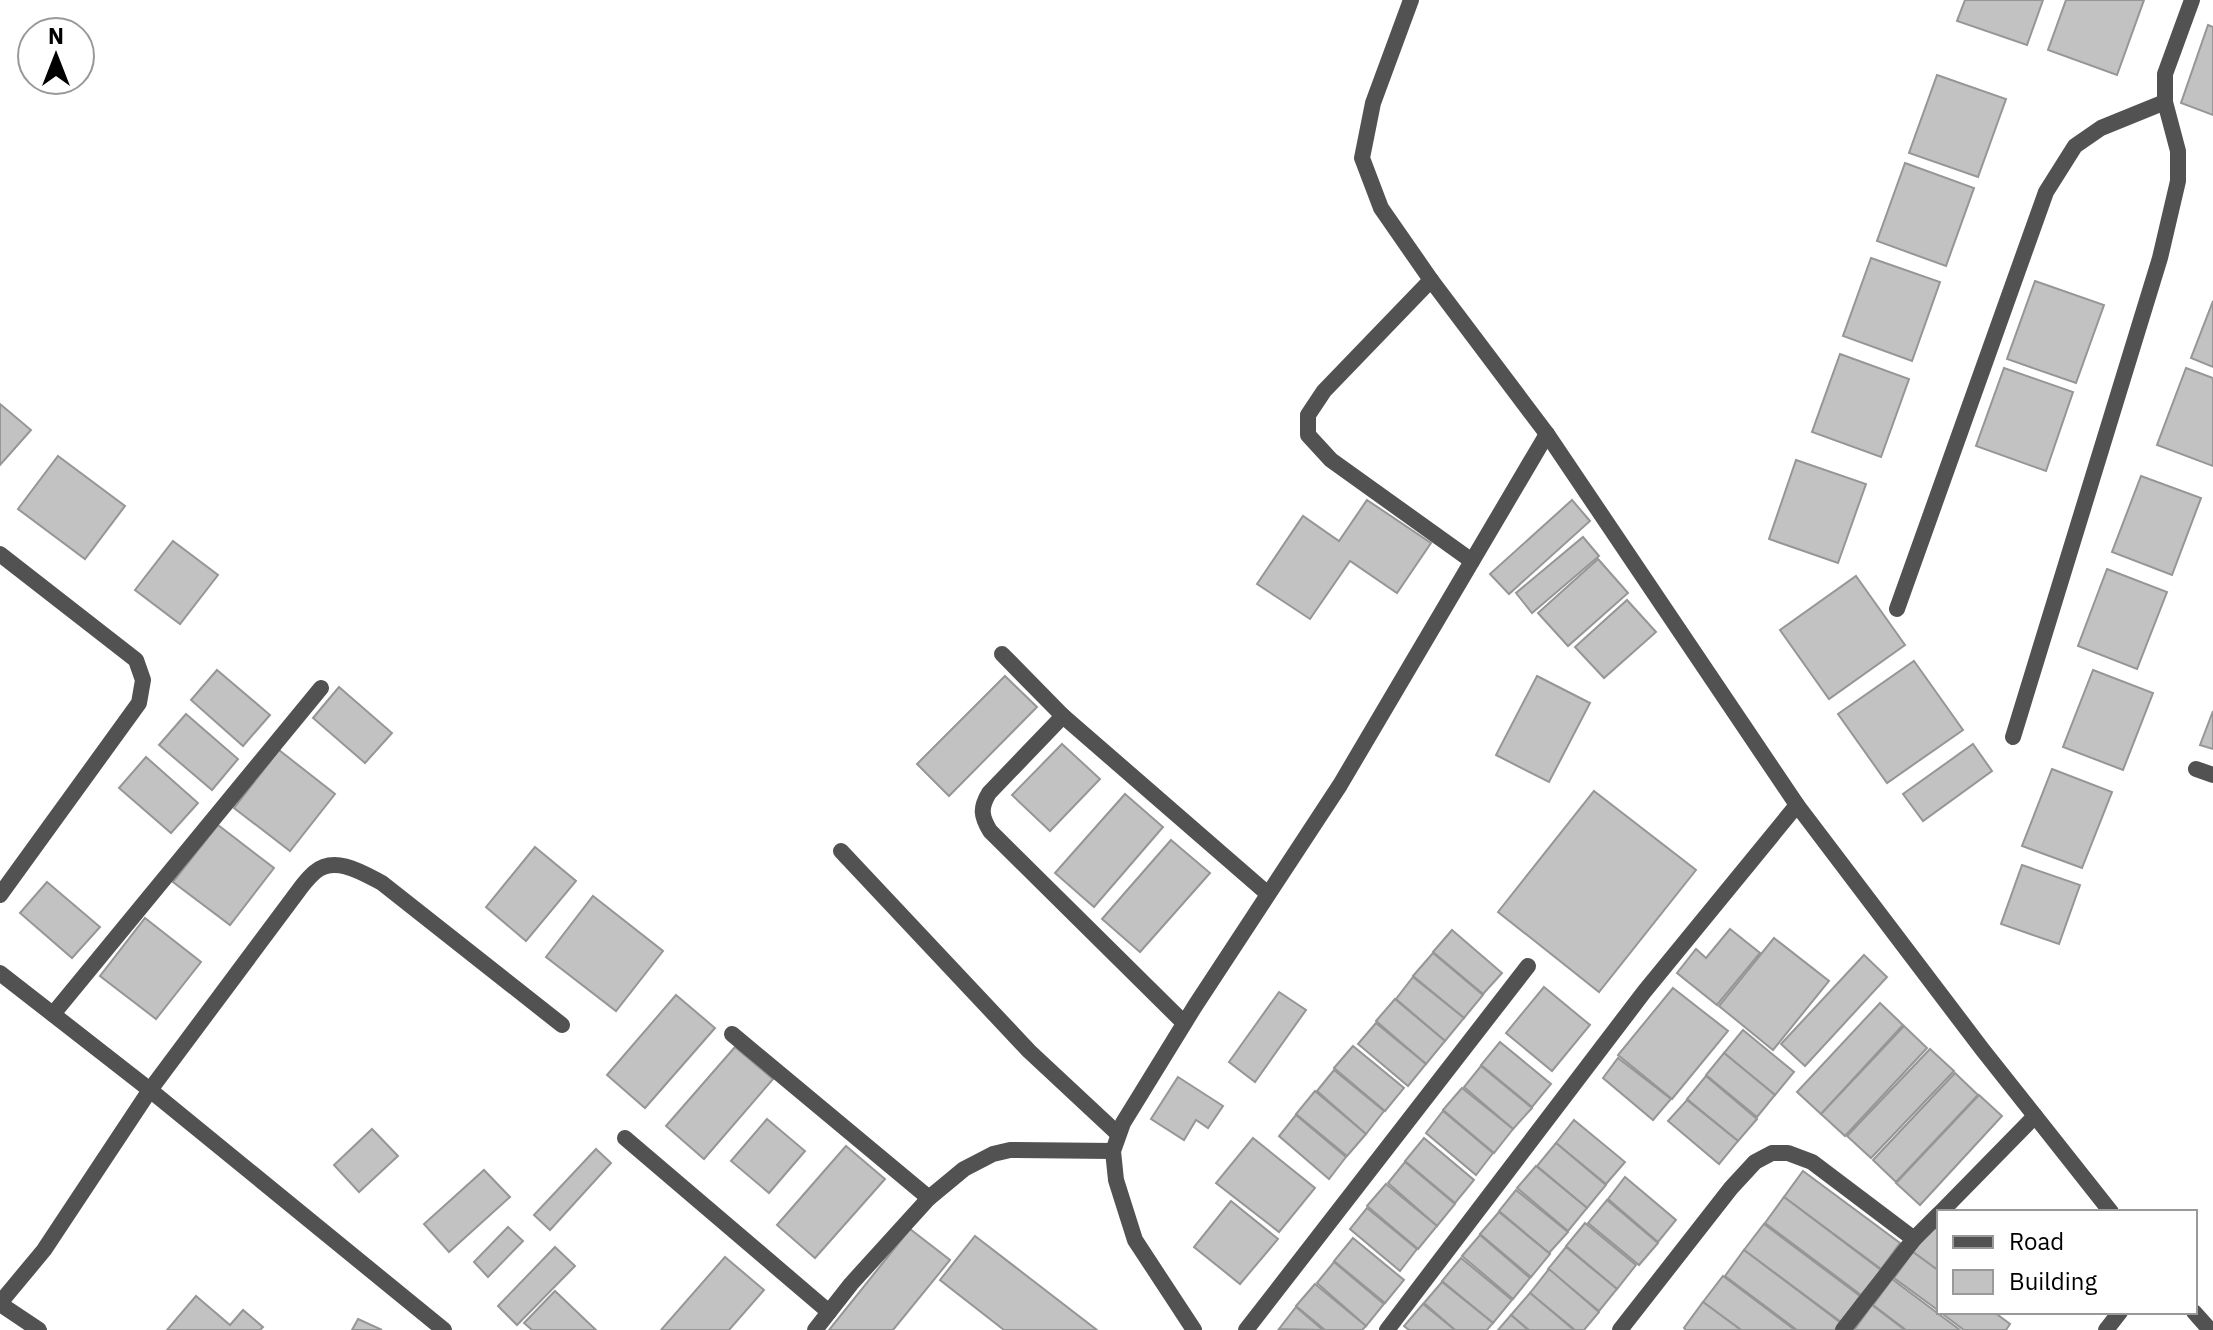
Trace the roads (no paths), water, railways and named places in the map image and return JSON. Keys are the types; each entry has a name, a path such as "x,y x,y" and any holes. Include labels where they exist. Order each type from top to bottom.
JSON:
{"street":[{"path":"1411,0 1373,103 1362,158 1381,208 1547,434 1797,805 1982,1049 2109,1210"},
{"path":"2013,737 2160,258 2178,181 2178,151 2165,102 2165,74 2192,0"},
{"path":"1897,609 2046,192 2075,146 2101,128 2165,102"},
{"path":"1431,280 1324,391 1308,415 1308,435 1331,460 1472,561"},
{"path":"1194,1330 1135,1240 1116,1180 1113,1151 1118,1134 1184,1023 1340,785 1547,434"},
{"path":"0,554 136,660 143,680 139,703 0,895"},
{"path":"1002,654 1063,716 1268,894"},
{"path":"53,1014 321,688"},
{"path":"1063,716 989,793 981,805 983,818 990,831 1184,1023"},
{"path":"2196,769 2213,775"},
{"path":"1387,1330 1644,992 1797,805"},
{"path":"841,851 1029,1051 1118,1134"},
{"path":"39,1330 0,1304 44,1250 150,1090 317,870 330,864 356,870 382,883 562,1025"},
{"path":"1246,1330 1528,966"},
{"path":"0,973 150,1090 444,1330"},
{"path":"732,1034 929,1198"},
{"path":"1943,1210 2035,1116"},
{"path":"625,1138 829,1312"},
{"path":"815,1330 929,1198 964,1169 993,1154 1010,1150 1113,1151"},
{"path":"1620,1330 1731,1188 1755,1162 1772,1153 1788,1153 1812,1162 1914,1239"},
{"path":"1843,1330 1914,1239 1937,1216"},
{"path":"2106,1330 2118,1314"},
{"path":"2196,1314 2210,1330"}]}
